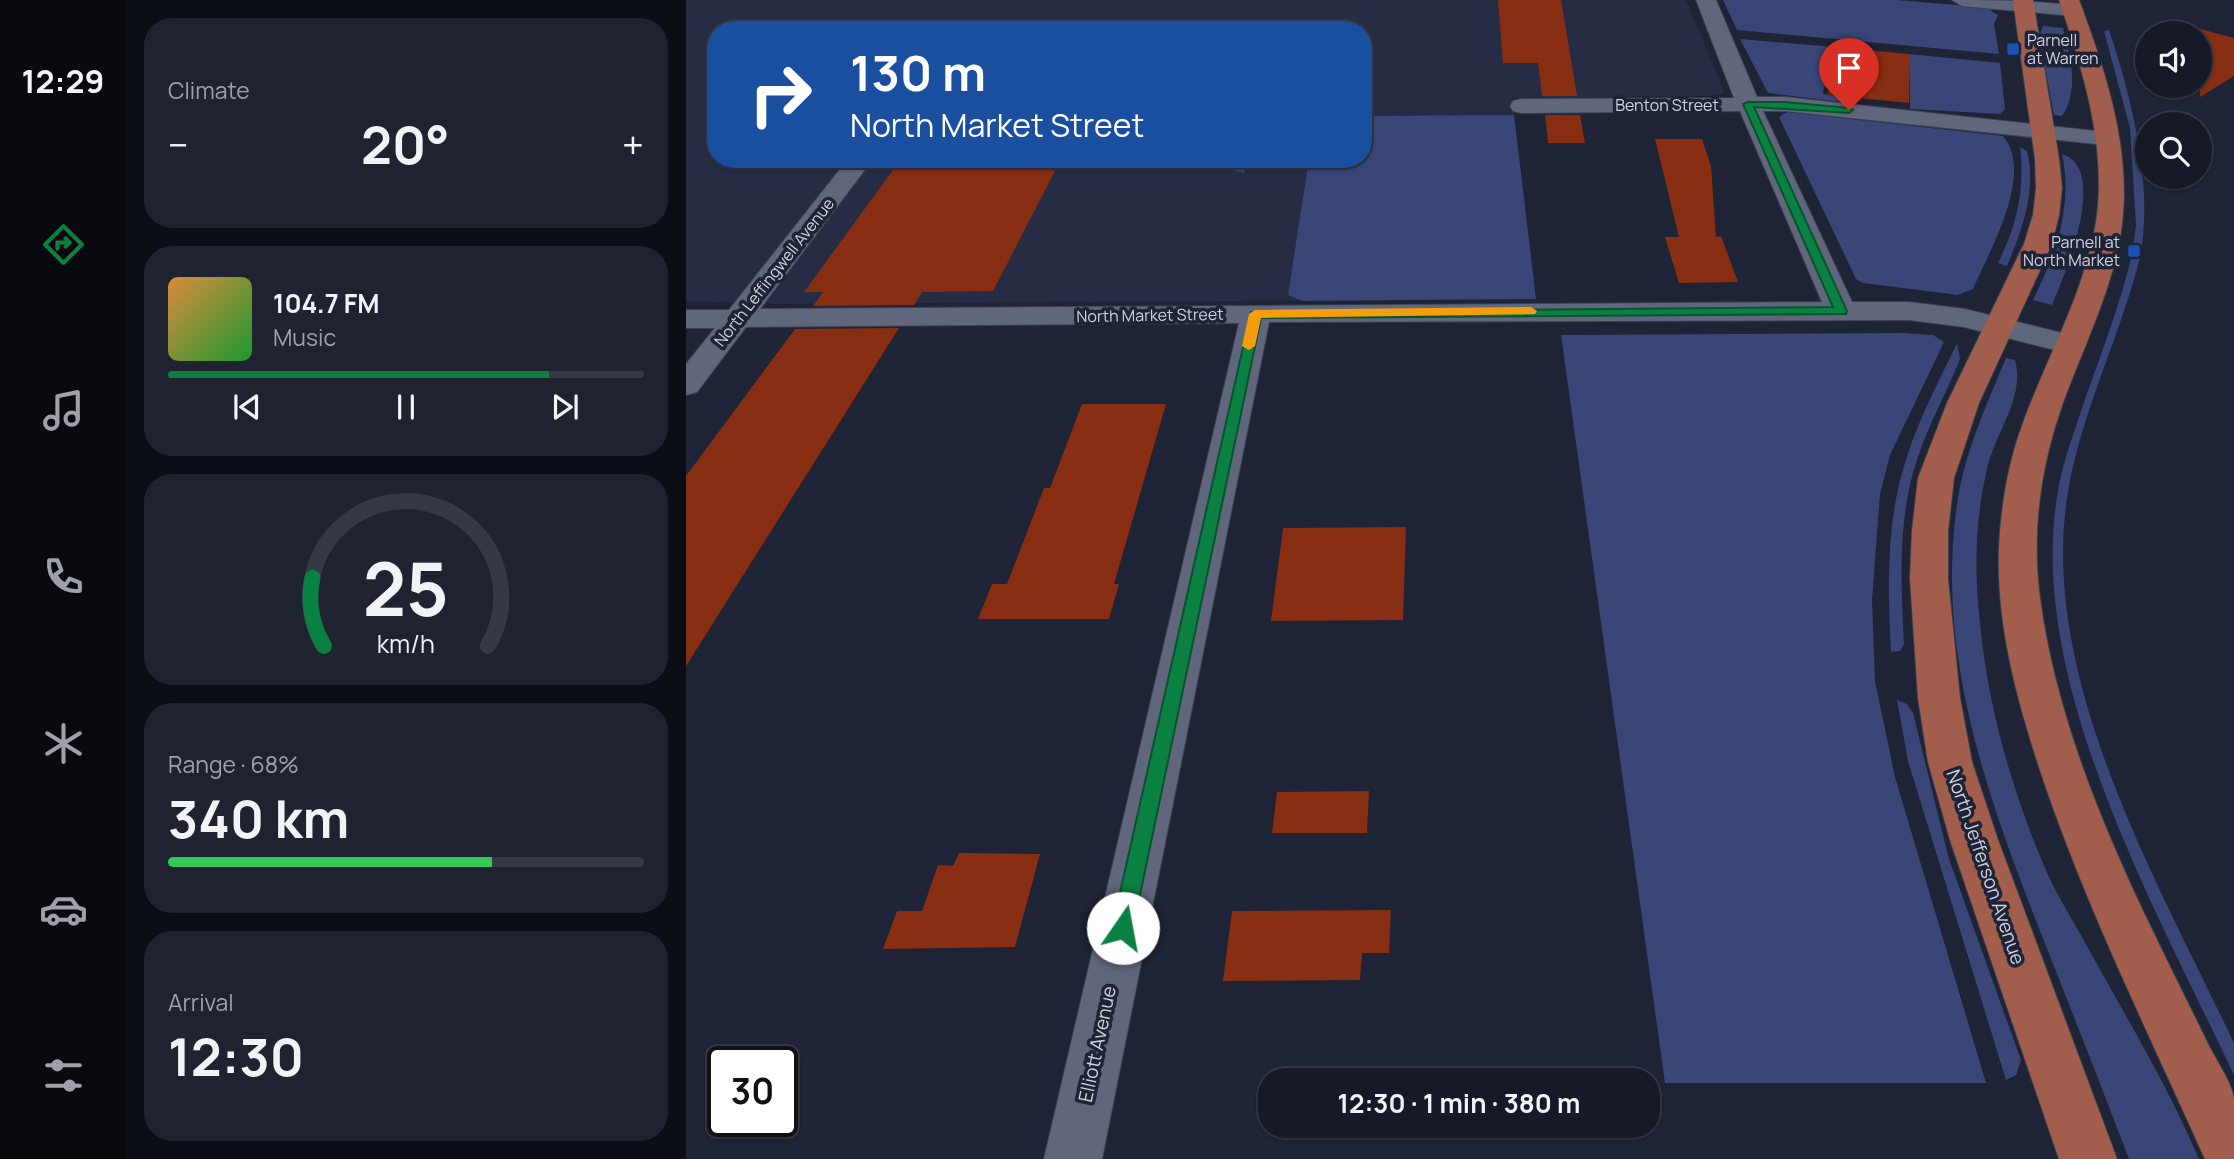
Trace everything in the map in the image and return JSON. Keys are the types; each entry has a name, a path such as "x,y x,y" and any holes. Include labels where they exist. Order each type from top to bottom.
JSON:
{"main road":[{"name":"North Jefferson Avenue","path":"2023,3 2043,131 2049,188 2046,215 2038,244 1963,402 1936,478 1930,531 1929,579 1939,698 1950,762 1974,840 2088,1159"},
{"path":"2071,5 2090,66 2106,138 2110,212 2092,291 2038,426 2020,511 2018,570 2033,671 2046,721 2100,872 2234,1159"}],"street":[{"path":"1706,0 1748,104 1841,311"},
{"path":"1962,0 2071,5"},
{"name":"Benton Street","path":"1521,106 1797,105 2106,138"},
{"name":"North Leffingwell Avenue","path":"686,385 854,168"},
{"name":"North Market Street","path":"686,319 1841,311 1932,313 1998,325 2071,345"},
{"name":"Elliott Avenue","path":"1073,1159 1255,314"}],"shaded area":[{"path":"686,0 1686,0 1724,91 1722,94 1708,96 1512,98 1536,299 776,304 686,301"},
{"path":"1723,0 1897,0 1992,8 1991,11 1998,15 1994,24 1999,54 1737,30"},
{"path":"2043,26 2063,28 2068,50 2072,73 2071,96 2062,116 2054,115 2039,37"},
{"path":"2109,30 2135,126 2135,189 2143,189 2144,197 2141,252 2133,250 2136,225 2130,128 2104,31"},
{"path":"1740,39 1834,47 1823,94 1842,97 1842,102 1768,93"},
{"path":"1909,54 2000,63 2005,109 2000,114 1910,109"},
{"path":"1787,112 2003,136 2012,152 2012,191 1998,234 1973,289 1958,295 1863,283 1856,279 1779,117"},
{"path":"1514,115 1536,299 1302,301 1288,295 1308,168 1372,168 1372,116"},
{"path":"2020,147 2027,151 2030,166 2029,195 2023,224 2007,266 1998,263 2018,207"},
{"path":"2062,154 2076,164 2082,180 2083,201 2073,248 2052,305 2033,300 2049,265 2064,211 2065,174"},
{"path":"894,168 1056,168 1056,169 893,170"},
{"path":"1223,168 1245,168 1244,173"},
{"path":"2132,255 2140,257 2137,269 2081,436 2068,492 2063,562 2070,633 2087,705 2111,776 2140,846 2234,1043 2234,1075 2136,869 2105,794 2080,718 2061,643 2053,569 2059,486 2067,453 2115,314"},
{"path":"1561,335 1933,335 1944,342 1890,455 1880,494 1872,600 1875,681 1895,777 1986,1083 1665,1083"},
{"path":"1957,344 1960,359 1927,432 1911,480 1902,550 1904,644 1900,651 1891,652 1889,564 1896,498 1918,425"},
{"path":"2006,358 2015,360 2016,387 2009,413 1988,465 1980,504 1977,544 1980,623 1995,717 2022,809 2050,878 2160,1078 2199,1159 2129,1159 2005,838 1972,727 1960,671 1953,614 1952,556 1958,498 1966,462"},
{"path":"1897,700 1907,704 1913,713 1949,859 2021,1060 2016,1075 2006,1080 1908,761"}],"building":[{"path":"1498,0 1561,0 1577,96 1542,96 1538,63 1503,63"},
{"path":"2212,32 2234,38 2234,76 2212,90"},
{"path":"1834,47 1909,54 1909,103 1828,95"},
{"path":"1545,115 1580,115 1585,143 1548,143"},
{"path":"1655,139 1702,139 1711,166 1716,237 1721,236 1738,282 1679,283 1665,237 1679,237"},
{"path":"1056,169 993,291 922,292 914,305 813,306 823,292 804,292 893,170"},
{"path":"899,328 686,666 686,476 795,329"},
{"path":"1082,404 1166,404 1114,584 1119,584 1109,619 978,619 992,584 1007,584 1044,488 1050,488"},
{"path":"1406,527 1403,620 1271,621 1283,528"},
{"path":"1369,791 1367,833 1272,833 1277,792"},
{"path":"959,853 1040,854 1015,947 883,949 897,911 922,911 938,865 953,866"},
{"path":"1391,910 1389,953 1362,953 1360,980 1223,981 1232,911"}],"slow traffic":[{"path":"1249,346 1255,314 1531,311"}],"place":[{"name":"Parnell at Warren","path":"2013,49"},
{"name":"Parnell at North Market","path":"2134,251"}],"route":[{"path":"1123,928 1255,314 1841,311 1748,104 1785,104 1849,110"}]}
